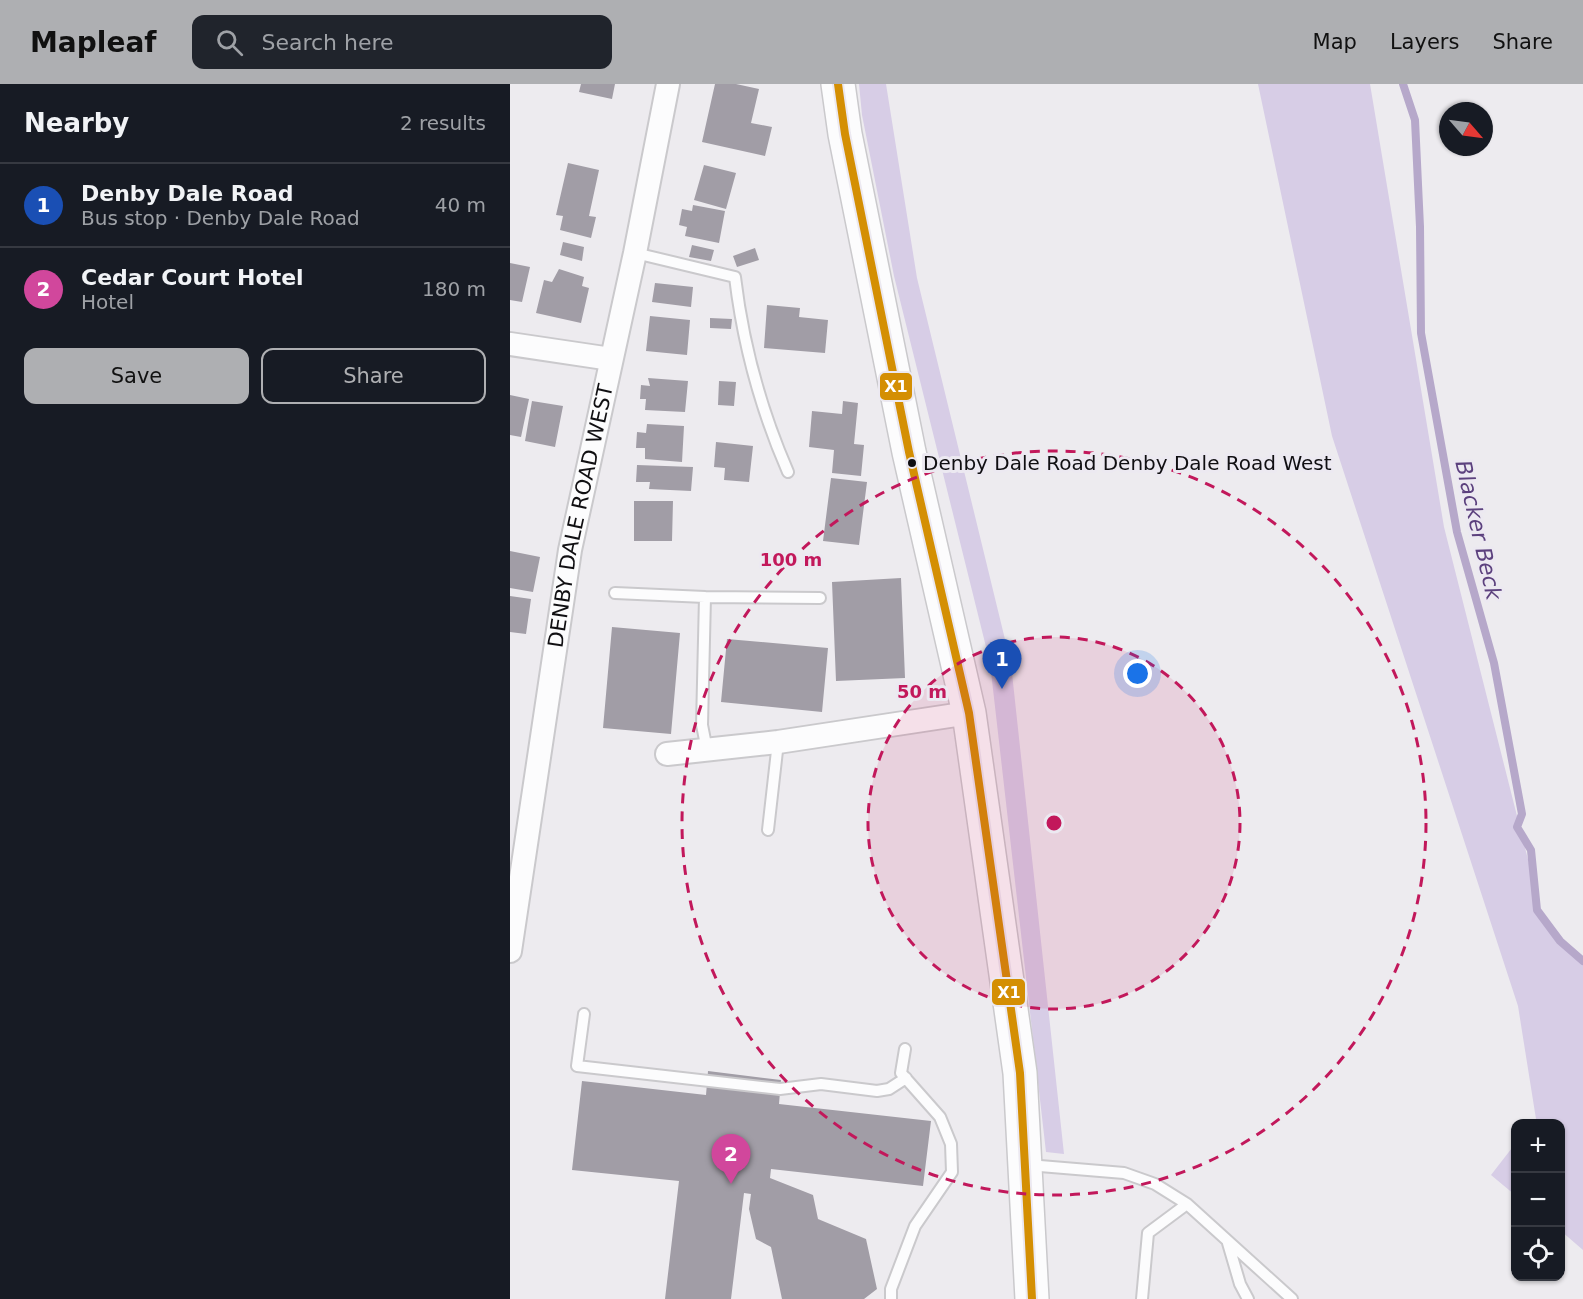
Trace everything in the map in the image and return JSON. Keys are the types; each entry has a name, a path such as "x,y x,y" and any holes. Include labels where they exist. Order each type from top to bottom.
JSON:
{"main road":[{"path":"838,84 845,134 909,452 969,713 1020,1073 1032,1299"}],"street":[{"name":"DENBY DALE ROAD WEST","path":"510,951 570,550 635,253 668,84"},
{"path":"510,344 611,360"},
{"path":"667,754 778,742 969,713"}],"lane":[{"path":"635,253 735,277 739,313 768,425 788,472"},
{"path":"615,593 705,597 820,598"},
{"path":"705,597 702,724 707,750"},
{"path":"768,830 778,742"},
{"path":"584,1014 576,1066 780,1089 821,1084 877,1091 889,1089 906,1078"},
{"path":"891,1299 891,1289 915,1226 952,1172 951,1144 940,1117 901,1072 905,1049"},
{"path":"1025,1165 1124,1173 1155,1184 1187,1204 1292,1299"},
{"path":"1142,1299 1148,1233 1187,1204"},
{"path":"1228,1243 1240,1284 1248,1299"}],"shaded area":[{"path":"859,84 886,84 917,278 1011,664 1064,1154 1046,1152 990,663 894,276 862,115"},
{"path":"1258,84 1370,84 1444,527 1541,911 1583,963 1583,1250 1565,1234 1565,1119 1536,1119 1518,1006 1332,436"},
{"path":"1511,1149 1511,1192 1491,1175"}],"building":[{"path":"581,84 615,84 612,99 579,92"},
{"path":"715,84 736,84 759,89 751,123 772,127 765,156 702,142"},
{"path":"568,163 599,170 589,216 596,217 591,238 560,230 563,216 556,215"},
{"path":"704,165 736,173 726,209 694,200"},
{"path":"693,205 725,211 719,243 685,236 687,227 679,225 682,209 692,211"},
{"path":"563,242 584,247 582,261 560,255"},
{"path":"692,245 714,250 711,261 689,257"},
{"path":"755,248 759,260 737,267 733,256"},
{"path":"510,263 530,267 522,302 510,300"},
{"path":"559,269 584,277 582,286 589,288 581,323 536,313 544,280 552,282"},
{"path":"655,283 693,287 691,307 652,302"},
{"path":"767,305 800,308 799,317 828,320 825,353 764,348"},
{"path":"650,316 690,320 687,355 646,351"},
{"path":"710,318 732,319 731,329 710,328"},
{"path":"648,378 688,381 685,412 645,410 646,399 640,399 641,385 650,386"},
{"path":"719,381 736,382 734,406 718,405"},
{"path":"510,395 529,399 521,437 510,435"},
{"path":"532,401 563,406 555,447 525,441"},
{"path":"843,401 858,403 854,444 864,445 861,476 832,473 834,450 809,447 812,411 842,414"},
{"path":"647,424 684,426 682,462 645,459 645,448 636,448 637,432 646,433"},
{"path":"716,442 753,446 749,482 724,480 725,468 714,467"},
{"path":"637,465 693,467 691,491 649,489 650,482 636,482"},
{"path":"831,478 867,482 859,545 823,541"},
{"path":"634,501 673,501 672,541 634,541"},
{"path":"510,551 540,557 533,592 510,588"},
{"path":"901,578 905,678 836,681 832,582"},
{"path":"510,596 531,599 526,634 510,632"},
{"path":"612,627 680,633 671,734 603,728"},
{"path":"727,639 828,648 822,712 721,702"},
{"path":"708,1071 781,1080 779,1104 931,1121 923,1186 771,1169 770,1178 813,1195 818,1219 866,1239 877,1289 864,1299 782,1299 771,1247 756,1239 749,1209 751,1194 744,1193 731,1299 665,1299 679,1181 572,1170 582,1081 706,1095"}],"waterway":[{"name":"Blacker Beck","path":"1403,84 1415,120 1420,227 1421,333 1457,532 1494,663 1522,814 1517,827 1531,850 1537,910 1560,941 1583,961"}],"transit line":[{"name":"X1","path":"838,84 845,134 909,452 969,713 1020,1073 1032,1299"}],"place":[{"name":"Denby Dale Road Denby Dale Road West","path":"912,463"},
{"name":"Denby Dale Road","path":"1002,689"},
{"name":"Cedar Court Hotel","path":"731,1184"}]}
